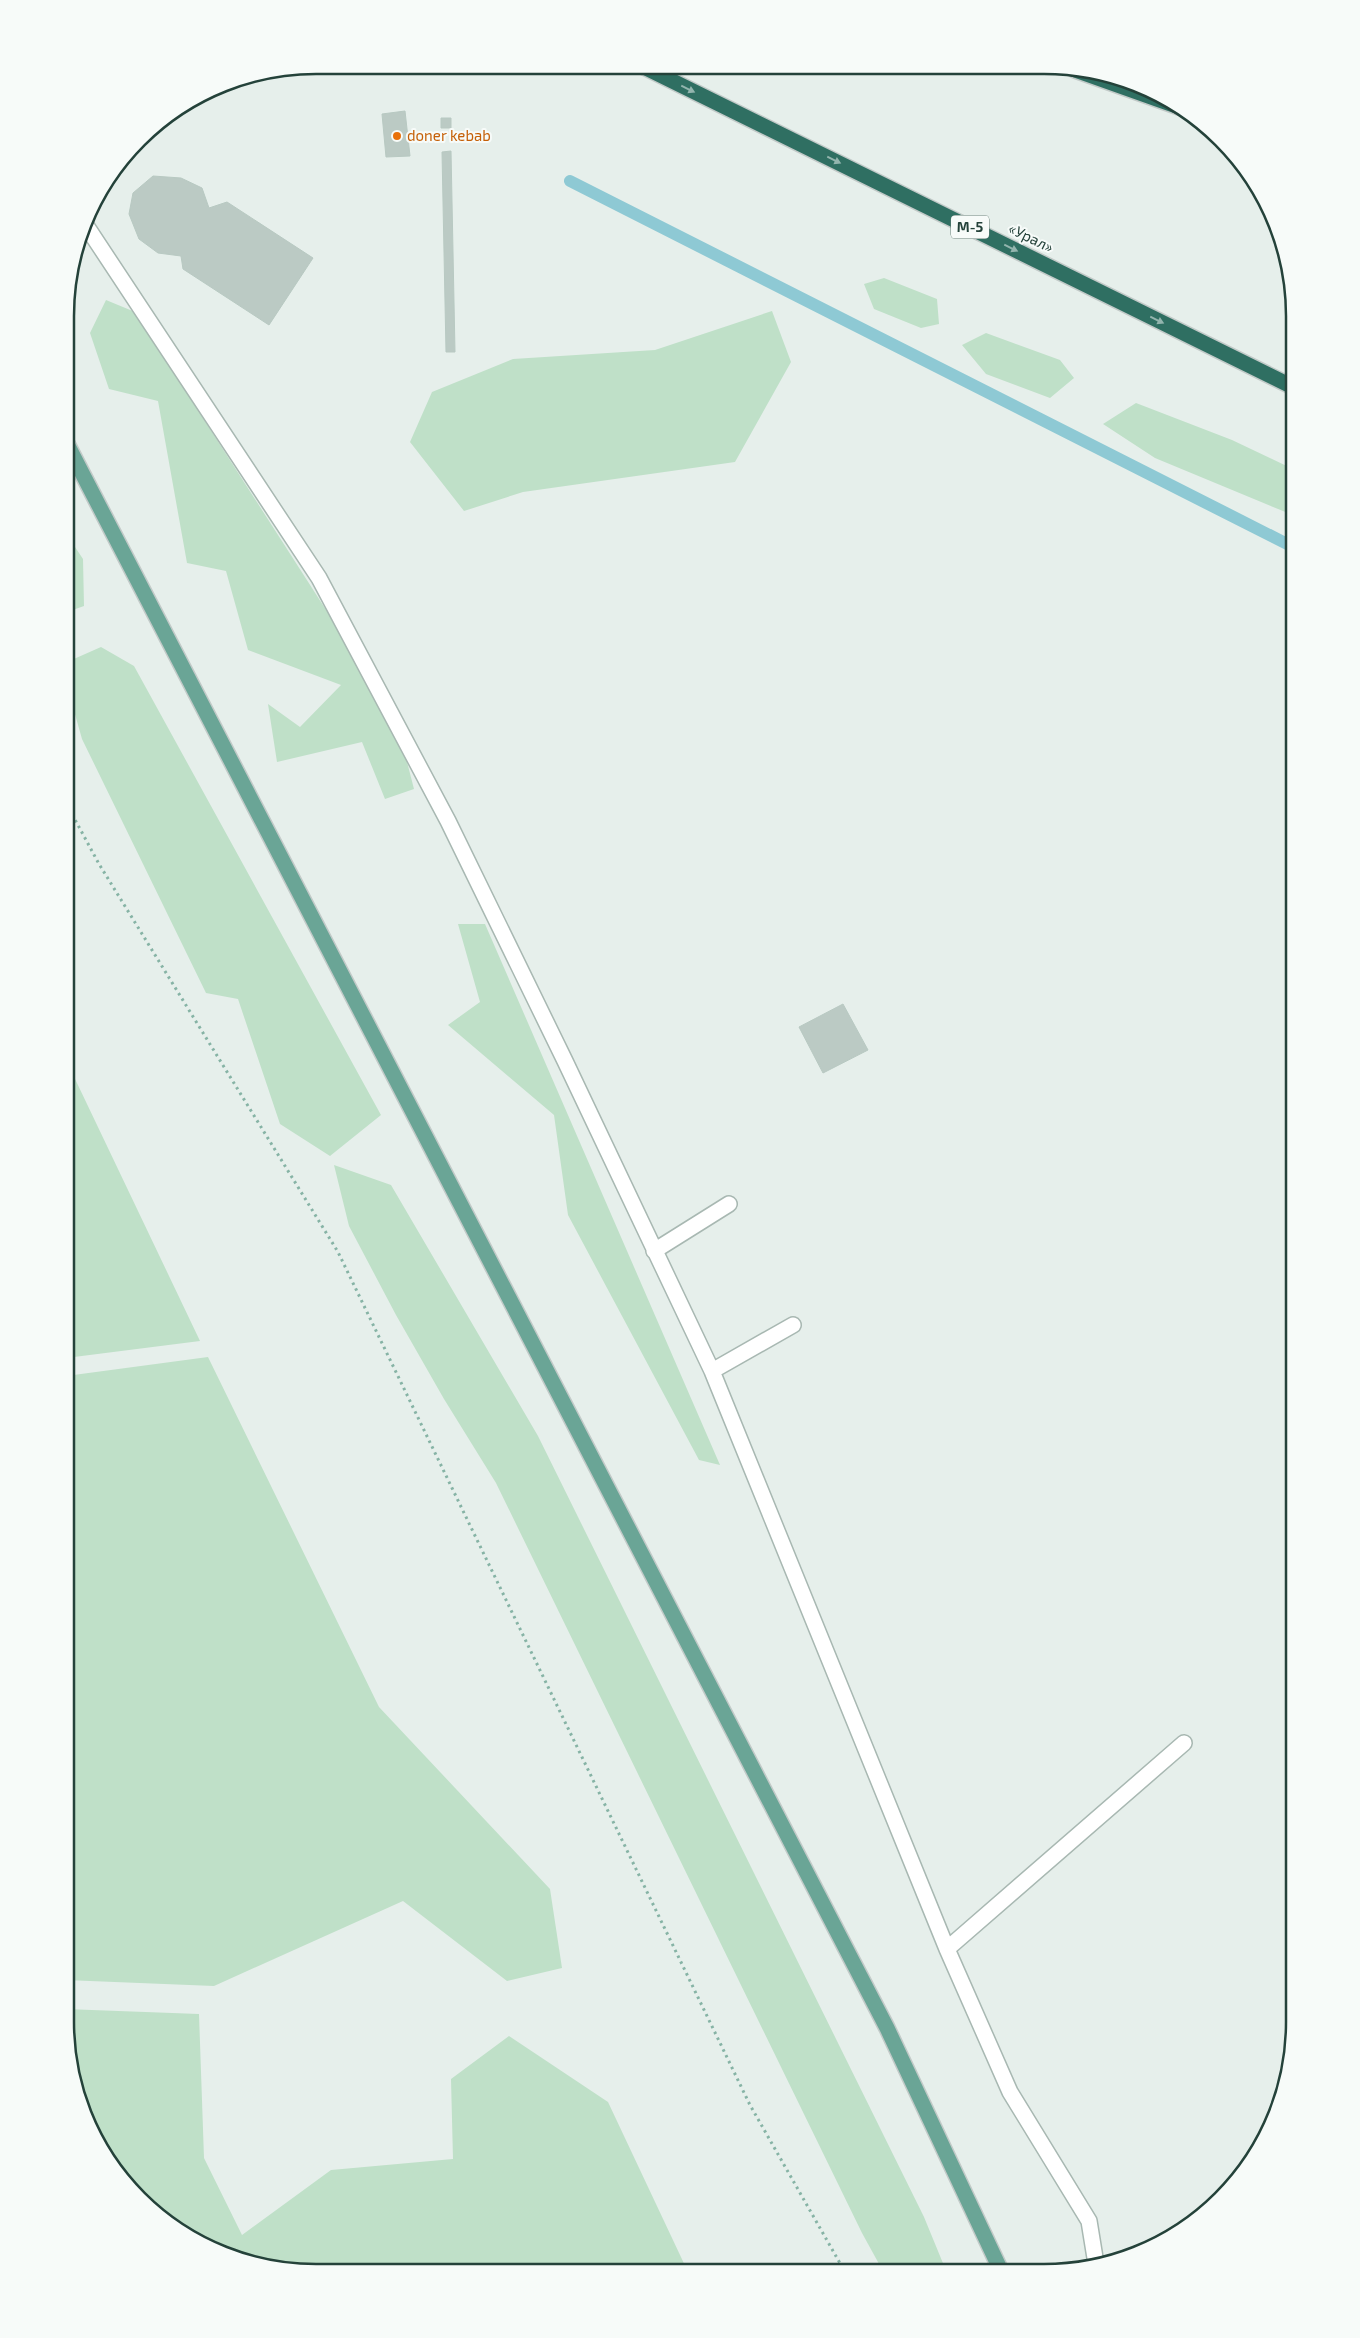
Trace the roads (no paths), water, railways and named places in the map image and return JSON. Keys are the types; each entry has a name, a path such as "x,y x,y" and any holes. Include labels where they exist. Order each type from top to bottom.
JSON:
{"highway":[{"name":"«Урал»","path":"658,74 1286,384"}],"main road":[{"path":"74,458 883,2019 998,2264"}],"lane":[{"path":"89,231 319,578 448,821 565,1061 712,1371 947,1949 1010,2092 1089,2221 1095,2259"},
{"path":"654,1251 729,1204"},
{"path":"712,1371 792,1325"},
{"path":"947,1949 1184,1743"}],"waterway":[{"path":"570,181 1286,543"}],"place":[{"name":"doner kebab","path":"397,136"}]}
